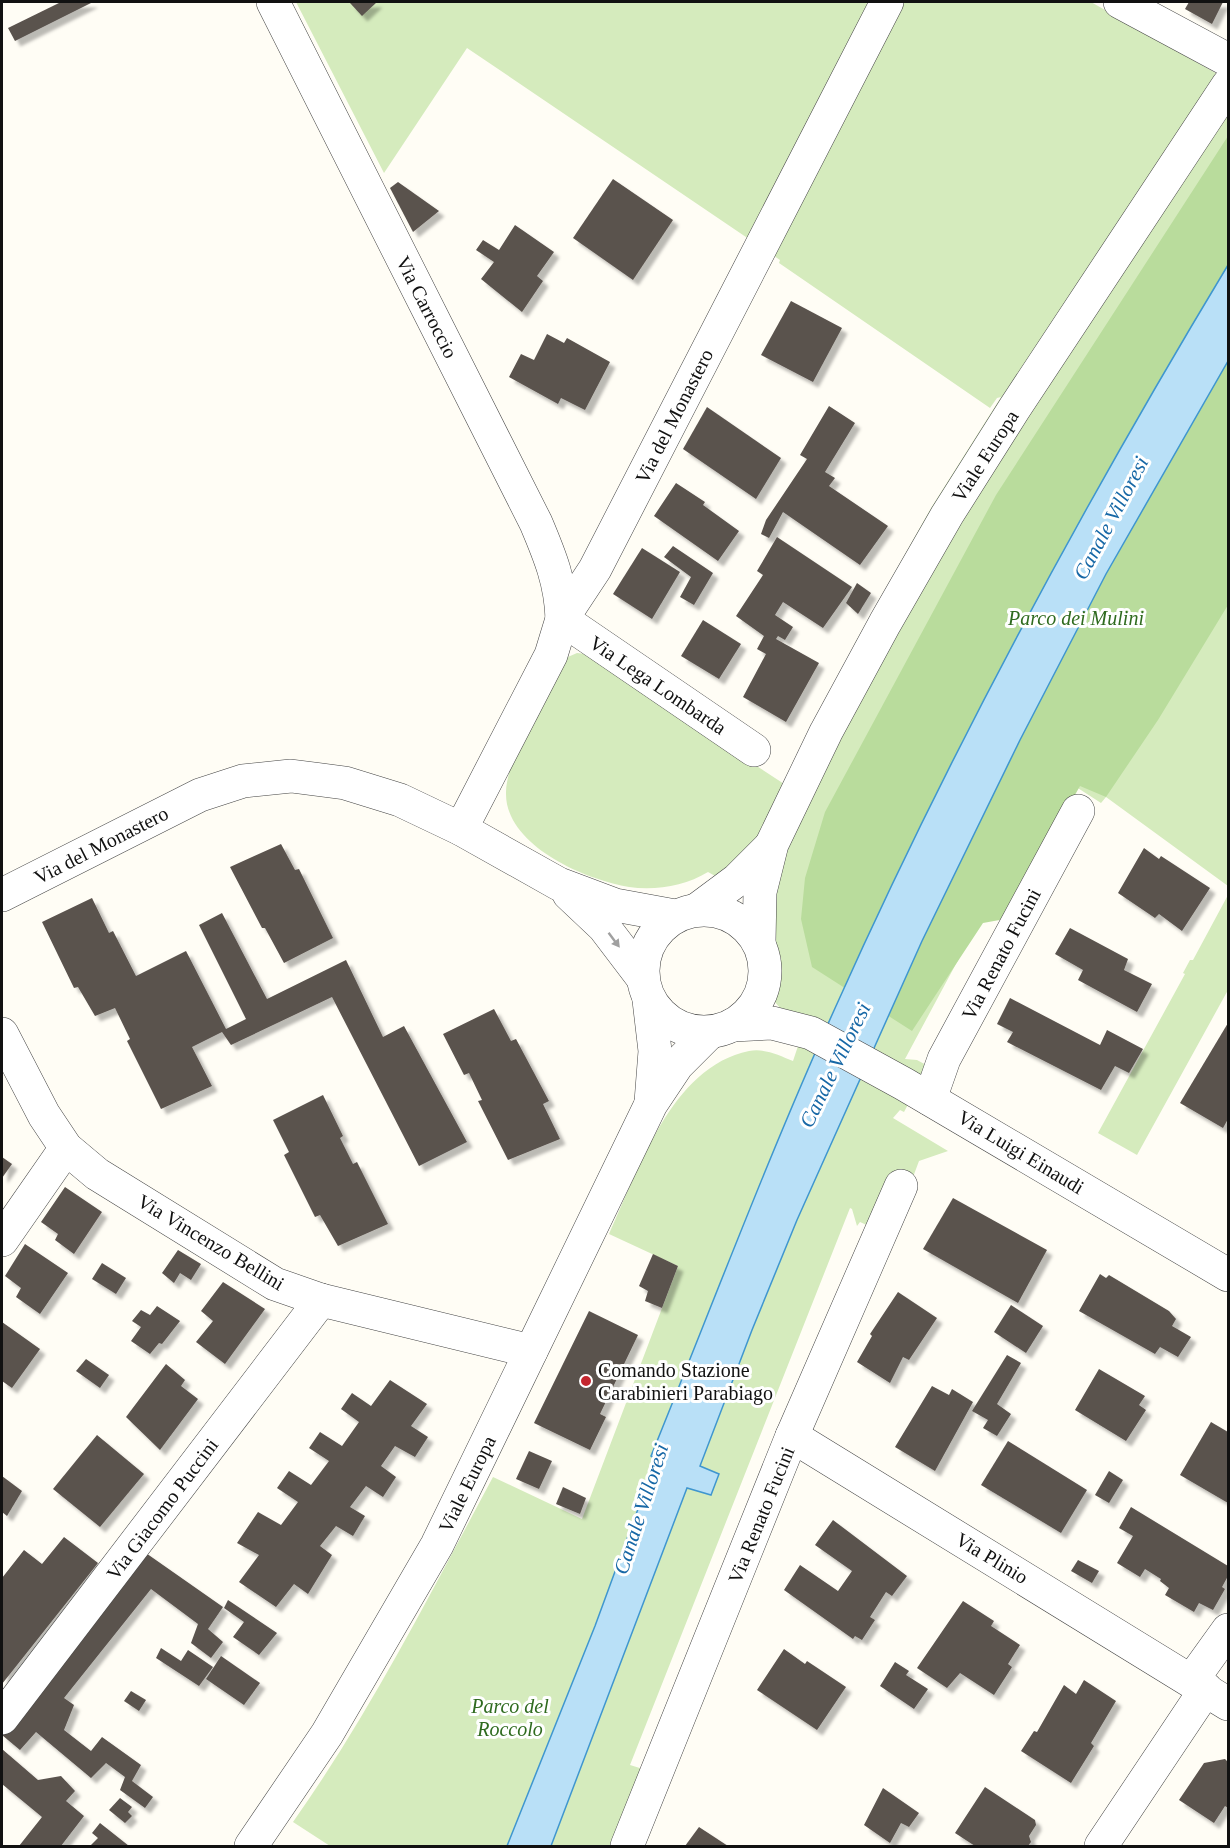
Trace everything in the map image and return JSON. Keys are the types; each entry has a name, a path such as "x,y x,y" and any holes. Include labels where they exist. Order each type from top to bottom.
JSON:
{"street":[{"name":"Via Carroccio","path":"273,2 536,523 556,570 561,592 562,619"},
{"name":"Via del Monastero","path":"461,829 551,655 562,619 595,569 887,2"},
{"path":"1120,2 1228,60"},
{"name":"Viale Europa","path":"251,1846 327,1734 437,1545 651,1104 677,1065 721,1029 751,1011 763,989 760,892 772,844 832,722 947,515 1228,85"},
{"name":"Via Lega Lombarda","path":"562,619 754,750"},
{"name":"Via del Monastero","path":"2,895 200,795 243,781 291,776 345,783 400,800 461,829 559,884"},
{"name":"Via Renato Fucini","path":"917,1092 948,1051 1078,811"},
{"name":"Viale Europa","path":"651,1104 655,1052 645,988 644,952 656,930 737,880 772,844"},
{"path":"559,884 615,905 686,912 723,911 744,923 762,953"},
{"path":"559,884 604,927 664,1019 685,1030 721,1029"},
{"name":"Via Luigi Einaudi","path":"762,953 785,1001 811,1033"},
{"name":"Via Luigi Einaudi","path":"721,1029 772,1023 811,1033 917,1092 1228,1275"},
{"name":"Via Vincenzo Bellini","path":"2,1034 44,1115 66,1148 97,1174 274,1284 321,1300 531,1351"},
{"path":"2,1240 66,1148"},
{"name":"Via Renato Fucini","path":"627,1846 792,1436 901,1186"},
{"name":"Via Giacomo Puccini","path":"2,1718 321,1300"},
{"name":"Via Plinio","path":"792,1436 1209,1691"},
{"path":"1101,1846 1209,1691 1228,1630"}],"green space":[{"name":"Parco del Roccolo","path":"296,2 1091,2 1228,80 1228,886 1106,797 1101,803 1053,772 1032,822 905,1059 917,1060 928,1066 904,1112 900,1110 893,1118 948,1151 919,1161 891,1236 860,1222 857,1226 850,1208 630,1765 643,1769 613,1846 330,1846 293,1822 374,1696 493,1477 582,1519 678,1266 609,1234 632,1181 661,1125 678,1099 698,1077 722,1061 749,1051 766,1051 793,1061 805,1025 784,1012 767,991 761,979 748,937 751,896 708,872 680,884 659,888 639,888 611,883 571,868 551,857 519,829 510,813 506,794 507,780 519,745 561,660 577,653 586,654 801,795 873,661 854,645 931,508 1001,397 997,398 990,408 779,263 780,260 467,48 384,173"},
{"name":"Parco dei Mulini","path":"1228,136 1228,605 1158,720 1106,797 1080,786 1005,919 983,923 912,1031 812,967 801,919 805,878 825,812 996,495"},
{"path":"1228,895 1228,990 1137,1155 1098,1133 1185,974 1183,973 1190,960 1193,960"}],"water":[{"name":"Canale Villoresi","path":"1228,265 1228,361 1106,574 1020,740 922,941 797,1220 700,1466 719,1474 711,1495 687,1488 551,1846 507,1846 595,1626 656,1460 651,1456 764,1174 836,1006 972,722 1071,537"}],"building":[{"path":"61,2 93,2 15,41 8,28"},
{"path":"377,2 362,16 350,3"},
{"path":"1189,2 1223,2 1212,24 1185,9"},
{"path":"613,179 673,220 633,280 573,238"},
{"path":"398,182 439,211 413,232 390,188"},
{"path":"515,225 554,252 537,276 543,281 522,312 481,279 494,262 476,250 483,240 499,250"},
{"path":"791,301 842,328 813,382 761,355"},
{"path":"547,334 564,343 567,338 610,362 585,410 561,398 558,404 509,377 521,354 534,360"},
{"path":"829,406 855,423 825,472 835,478 829,486 888,526 860,565 783,512 769,538 761,534 766,520 807,459 800,455"},
{"path":"707,407 781,458 756,499 683,449"},
{"path":"676,483 705,502 703,505 739,531 718,561 654,516"},
{"path":"777,537 852,587 823,628 783,602 775,615 793,627 785,640 778,636 776,639 819,663 786,722 743,697 766,654 757,649 764,636 736,616 763,575 757,571"},
{"path":"673,546 713,573 694,605 680,597 691,577 664,557"},
{"path":"642,548 680,572 652,619 613,594"},
{"path":"857,583 871,593 858,614 846,603"},
{"path":"703,620 741,644 719,679 681,656"},
{"path":"281,844 295,870 299,869 333,938 284,963 265,928 262,928 230,867"},
{"path":"1144,848 1159,859 1161,856 1210,888 1182,931 1159,914 1155,918 1118,893"},
{"path":"92,898 109,933 113,931 136,976 186,951 226,1029 246,1019 199,925 222,913 267,999 346,960 383,1037 404,1026 467,1142 419,1166 332,997 231,1045 222,1032 192,1047 212,1086 161,1109 127,1041 130,1039 115,1008 95,1016 78,987 74,988 42,922"},
{"path":"1070,928 1128,959 1124,970 1152,984 1137,1012 1078,980 1083,970 1055,954"},
{"path":"1010,998 1100,1045 1107,1030 1143,1049 1129,1073 1115,1066 1101,1090 1007,1042 1013,1032 997,1024"},
{"path":"494,1009 511,1041 516,1039 549,1101 543,1104 560,1139 508,1160 478,1101 482,1100 469,1073 464,1075 443,1034"},
{"path":"1228,1023 1228,1119 1223,1128 1180,1103"},
{"path":"323,1095 343,1136 340,1138 353,1164 357,1162 388,1224 338,1246 320,1215 315,1217 284,1155 289,1152 273,1120"},
{"path":"2,1157 12,1164 2,1178"},
{"path":"65,1187 102,1212 74,1254 55,1240 58,1234 41,1222"},
{"path":"953,1198 1047,1250 1018,1303 923,1249"},
{"path":"25,1244 68,1273 40,1314 16,1297 21,1288 5,1276"},
{"path":"178,1250 201,1264 191,1280 180,1273 174,1283 162,1273"},
{"path":"653,1254 678,1266 662,1308 645,1301 648,1291 639,1286"},
{"path":"102,1263 126,1278 116,1294 92,1279"},
{"path":"1100,1274 1106,1278 1109,1275 1169,1311 1176,1319 1172,1326 1191,1337 1178,1357 1160,1347 1155,1354 1079,1311"},
{"path":"223,1282 265,1309 225,1364 196,1342 213,1321 201,1311"},
{"path":"898,1292 937,1318 909,1360 903,1357 890,1383 857,1362 872,1336 870,1334"},
{"path":"1011,1305 1043,1326 1026,1353 994,1332"},
{"path":"157,1306 180,1321 162,1344 159,1343 150,1354 131,1341 141,1327 132,1321 141,1310 150,1315"},
{"path":"589,1311 638,1335 600,1414 606,1417 590,1450 534,1423"},
{"path":"2,1322 40,1349 12,1388 2,1381"},
{"path":"1007,1355 1021,1363 997,1404 1011,1414 997,1436 983,1428 988,1420 972,1411"},
{"path":"86,1359 109,1375 100,1388 76,1371"},
{"path":"166,1364 185,1380 181,1386 198,1399 160,1450 126,1417"},
{"path":"1099,1369 1145,1396 1139,1405 1146,1410 1126,1441 1075,1410"},
{"path":"390,1380 427,1404 411,1426 428,1437 415,1457 395,1446 381,1466 396,1477 383,1497 366,1486 350,1507 365,1516 353,1536 336,1526 320,1546 332,1555 308,1594 294,1584 276,1607 239,1582 259,1555 237,1543 258,1512 281,1525 298,1502 277,1488 289,1471 311,1485 329,1461 309,1448 320,1432 342,1446 359,1422 341,1409 352,1393 371,1406"},
{"path":"932,1386 949,1395 952,1389 973,1402 935,1471 895,1447"},
{"path":"1211,1422 1228,1432 1228,1503 1180,1475"},
{"path":"97,1435 144,1474 100,1527 53,1489"},
{"path":"1008,1441 1087,1490 1061,1533 981,1485"},
{"path":"529,1451 552,1461 539,1489 516,1479"},
{"path":"1109,1471 1123,1480 1109,1503 1095,1495"},
{"path":"2,1476 22,1491 7,1516 2,1512"},
{"path":"563,1487 586,1498 580,1514 556,1504"},
{"path":"1131,1507 1228,1566 1228,1576 1222,1587 1225,1589 1213,1610 1199,1603 1194,1612 1165,1595 1169,1588 1160,1581 1161,1579 1145,1569 1140,1577 1117,1563 1133,1536 1119,1528"},
{"path":"833,1520 907,1576 892,1596 886,1592 870,1617 875,1620 862,1640 855,1636 853,1639 784,1590 800,1565 838,1591 852,1571 815,1545"},
{"path":"64,1537 98,1563 2,1684 2,1578 24,1550 42,1564"},
{"path":"143,1551 223,1607 208,1629 223,1642 211,1658 191,1643 198,1624 151,1589 64,1698 74,1705 64,1730 91,1751 102,1737 141,1765 132,1781 153,1797 145,1808 120,1790 125,1777 106,1763 91,1778 36,1732 20,1750 2,1735 2,1730"},
{"path":"1078,1560 1099,1571 1092,1583 1071,1571"},
{"path":"228,1600 277,1633 259,1655 233,1637 244,1622 224,1608"},
{"path":"963,1601 994,1621 991,1626 1020,1645 1008,1664 1012,1667 994,1695 960,1673 947,1688 917,1668"},
{"path":"161,1648 181,1661 188,1650 213,1667 199,1686 156,1658"},
{"path":"784,1649 805,1664 807,1661 846,1687 817,1730 757,1690"},
{"path":"221,1656 260,1683 244,1705 206,1679"},
{"path":"895,1662 909,1671 906,1675 928,1689 914,1709 880,1686"},
{"path":"1084,1680 1116,1701 1091,1743 1094,1746 1071,1783 1021,1751 1034,1731 1037,1732 1064,1685 1076,1694"},
{"path":"131,1691 146,1700 139,1711 124,1701"},
{"path":"2,1749 38,1780 61,1776 75,1791 66,1801 84,1816 61,1846 19,1846 42,1817 2,1784"},
{"path":"1225,1759 1228,1762 1228,1808 1225,1806 1214,1823 1179,1800 1204,1763"},
{"path":"985,1787 1035,1820 1036,1825 1029,1836 1031,1842 1028,1846 975,1846 955,1833"},
{"path":"883,1788 919,1813 909,1827 901,1823 890,1843 864,1825"},
{"path":"120,1798 132,1807 128,1812 132,1816 125,1823 109,1810"},
{"path":"100,1823 129,1846 90,1846 98,1838 92,1833"},
{"path":"699,1827 728,1846 685,1846"}],"place":[{"name":"Comando Stazione Carabinieri Parabiago","path":"586,1381"}]}
